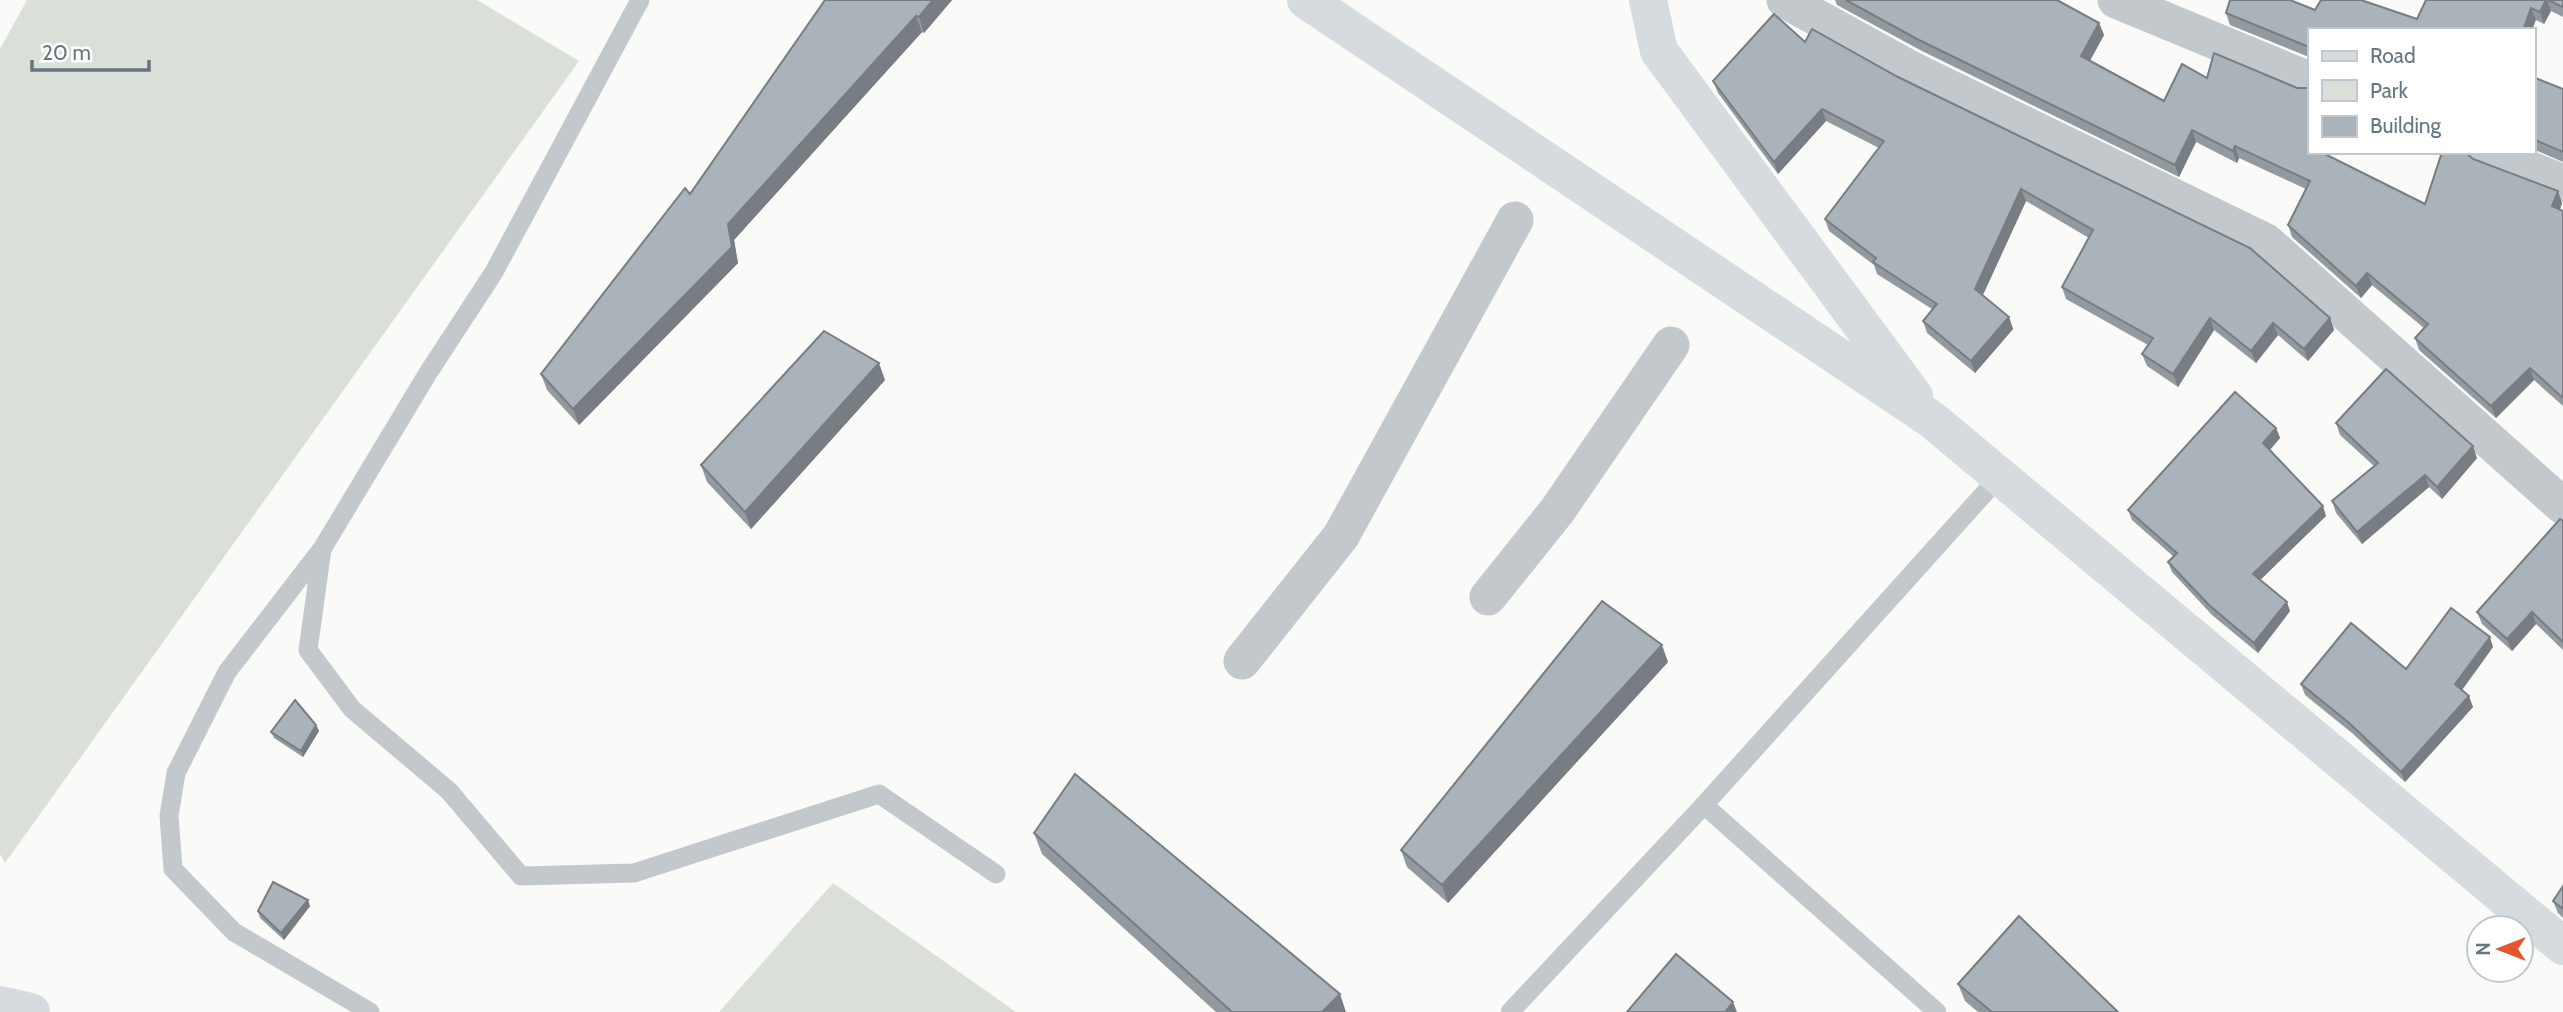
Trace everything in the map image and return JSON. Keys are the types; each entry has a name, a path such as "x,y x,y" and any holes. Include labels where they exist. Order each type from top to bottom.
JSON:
{"main road":[{"path":"1306,0 1931,419 2563,946"},
{"path":"1648,0 1659,51 1931,419"},
{"path":"0,1005 31,1012"}],"street":[{"path":"1785,0 1912,70 2266,242 2563,506"},
{"path":"2135,4 2308,80"},
{"path":"2491,154 2563,183"},
{"path":"1242,661 1341,536 1515,220"},
{"path":"1488,597 1558,511 1671,345"}],"lane":[{"path":"370,1012 234,932 173,869 169,816 176,773 227,671 322,549 428,373 494,272 640,0"},
{"path":"1510,1012 1704,805 2000,476"},
{"path":"322,549 308,650 352,709 449,791 521,876 634,873 879,794 996,874"},
{"path":"1704,805 1937,1012"}],"green space":[{"path":"27,0 477,0 579,61 5,863 0,854 0,49"},
{"path":"833,883 1016,1012 719,1012"}],"building":[{"path":"825,0 933,0 728,224 732,247 573,409 541,374 685,188 690,194"},
{"path":"1846,0 2057,0 2099,23 2081,56 2164,101 2182,64 2207,78 2214,53 2297,88 2308,88 2308,154 2325,154 2425,204 2441,154 2467,154 2473,159 2558,191 2552,206 2563,211 2563,398 2530,368 2491,406 2415,338 2428,324 2367,273 2356,286 2288,225 2310,181 2235,146 2233,151 2192,130 2175,165 1917,39"},
{"path":"2230,0 2290,0 2315,10 2321,0 2361,0 2417,19 2426,0 2546,0 2540,12 2531,8 2524,28 2308,28 2308,47 2226,13"},
{"path":"2548,0 2563,0 2563,7"},
{"path":"1774,14 1805,42 1812,29 1898,77 2250,248 2330,318 2304,349 2273,323 2251,351 2210,318 2173,374 2142,354 2153,338 2062,287 2093,230 2021,189 1975,289 2009,317 1971,361 1923,321 1937,304 1873,262 1876,258 1825,219 1884,141 1822,109 1774,162 1713,81"},
{"path":"2535,78 2563,89 2563,152 2535,140"},
{"path":"824,331 879,363 745,512 701,465"},
{"path":"2386,369 2473,446 2437,487 2425,475 2357,532 2332,501 2378,463 2336,423"},
{"path":"2235,392 2276,428 2263,443 2323,506 2253,574 2287,602 2254,643 2209,605 2168,562 2177,553 2128,510"},
{"path":"2560,519 2563,521 2563,642 2532,612 2507,639 2477,612"},
{"path":"1602,601 1662,645 1442,885 1401,850"},
{"path":"2451,608 2490,637 2455,684 2469,696 2401,772 2348,722 2301,684 2351,623 2406,669"},
{"path":"295,700 316,725 301,751 271,732"},
{"path":"1075,774 1340,994 1322,1012 1232,1012 1034,833"},
{"path":"273,882 308,900 281,933 258,911"},
{"path":"2563,886 2563,909 2553,901"},
{"path":"2019,916 2118,1012 1992,1012 1958,984"},
{"path":"1676,954 1733,1002 1725,1012 1627,1012"}]}
